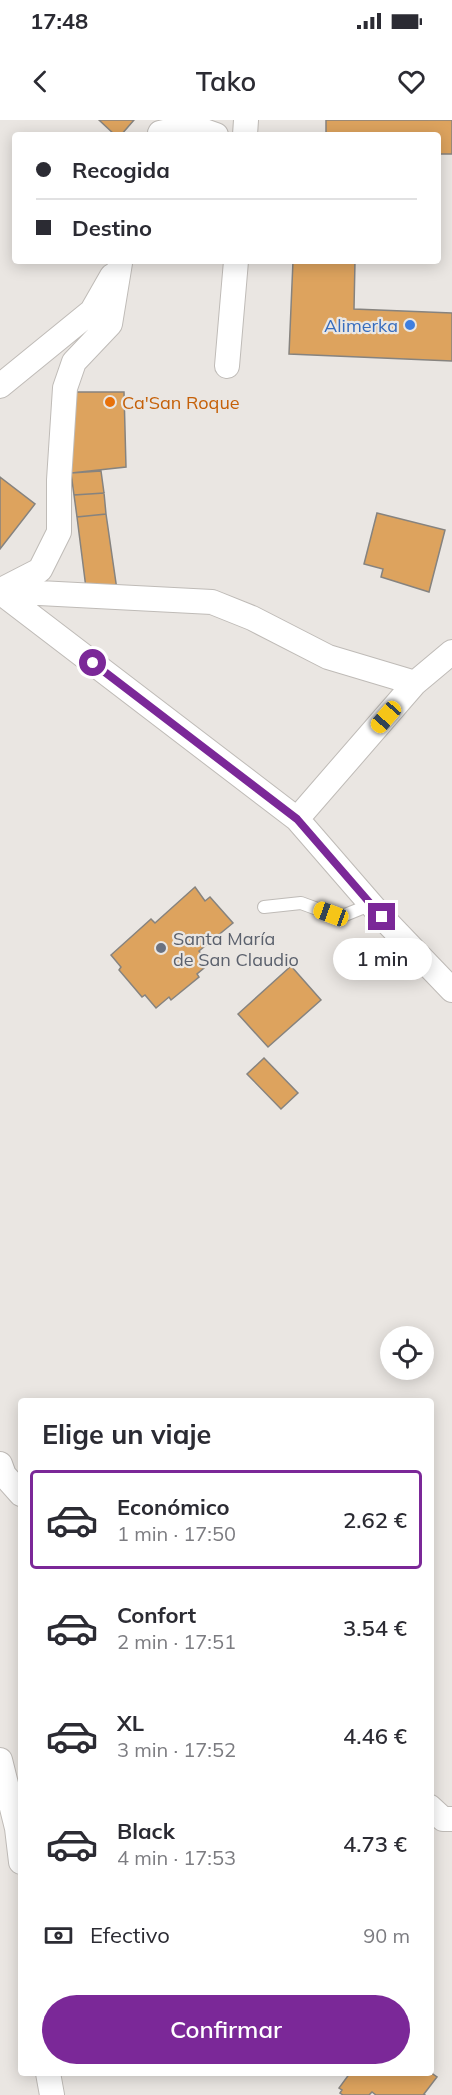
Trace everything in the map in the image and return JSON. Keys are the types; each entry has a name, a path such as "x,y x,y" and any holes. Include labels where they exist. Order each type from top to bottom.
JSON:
{"street":[{"path":"166,127 190,126 207,132"},
{"path":"0,386 92,311 119,264"},
{"path":"0,591 39,570 59,532 59,480 64,388 74,363 110,324 120,264"},
{"path":"227,366 236,264"},
{"path":"0,591 212,602 252,618 328,657 415,683"},
{"path":"0,591 297,819 452,990"},
{"path":"297,819 415,683 452,652"},
{"path":"0,1464 4,1475 18,1491"},
{"path":"0,1760 18,1836"},
{"path":"49,2076 52,2095"}],"lane":[{"path":"264,907 301,903 331,914 345,915 372,904"}],"building":[{"path":"99,120 134,120 124,132 112,132"},
{"path":"326,120 452,120 452,154 441,154 441,132 326,132"},
{"path":"293,264 355,264 354,309 452,313 452,361 289,354"},
{"path":"71,392 124,392 126,467 71,473"},
{"path":"101,471 104,493 74,495 71,473"},
{"path":"0,477 35,504 0,549"},
{"path":"104,493 106,514 77,517 74,495"},
{"path":"377,513 445,530 429,592 381,577 383,569 364,564"},
{"path":"106,514 117,590 86,588 77,517"},
{"name":"Santa María de San Claudio","path":"195,887 205,901 210,897 233,923 199,951 209,964 197,974 199,977 171,1000 169,997 156,1008 145,995 142,997 119,970 121,967 111,955 151,919 155,923"},
{"path":"291,966 321,1000 268,1047 238,1014"},
{"path":"264,1058 298,1093 281,1109 247,1074"},
{"path":"434,2075 437,2077 425,2095 376,2095 372,2092 369,2095 343,2095 339,2088 348,2076"}],"place":[{"name":"Alimerka","path":"410,325"},
{"name":"Ca'San Roque","path":"110,402"},
{"name":"Santa María de San Claudio","path":"161,948"}],"route":[{"path":"93,663 297,819 382,917"}]}
